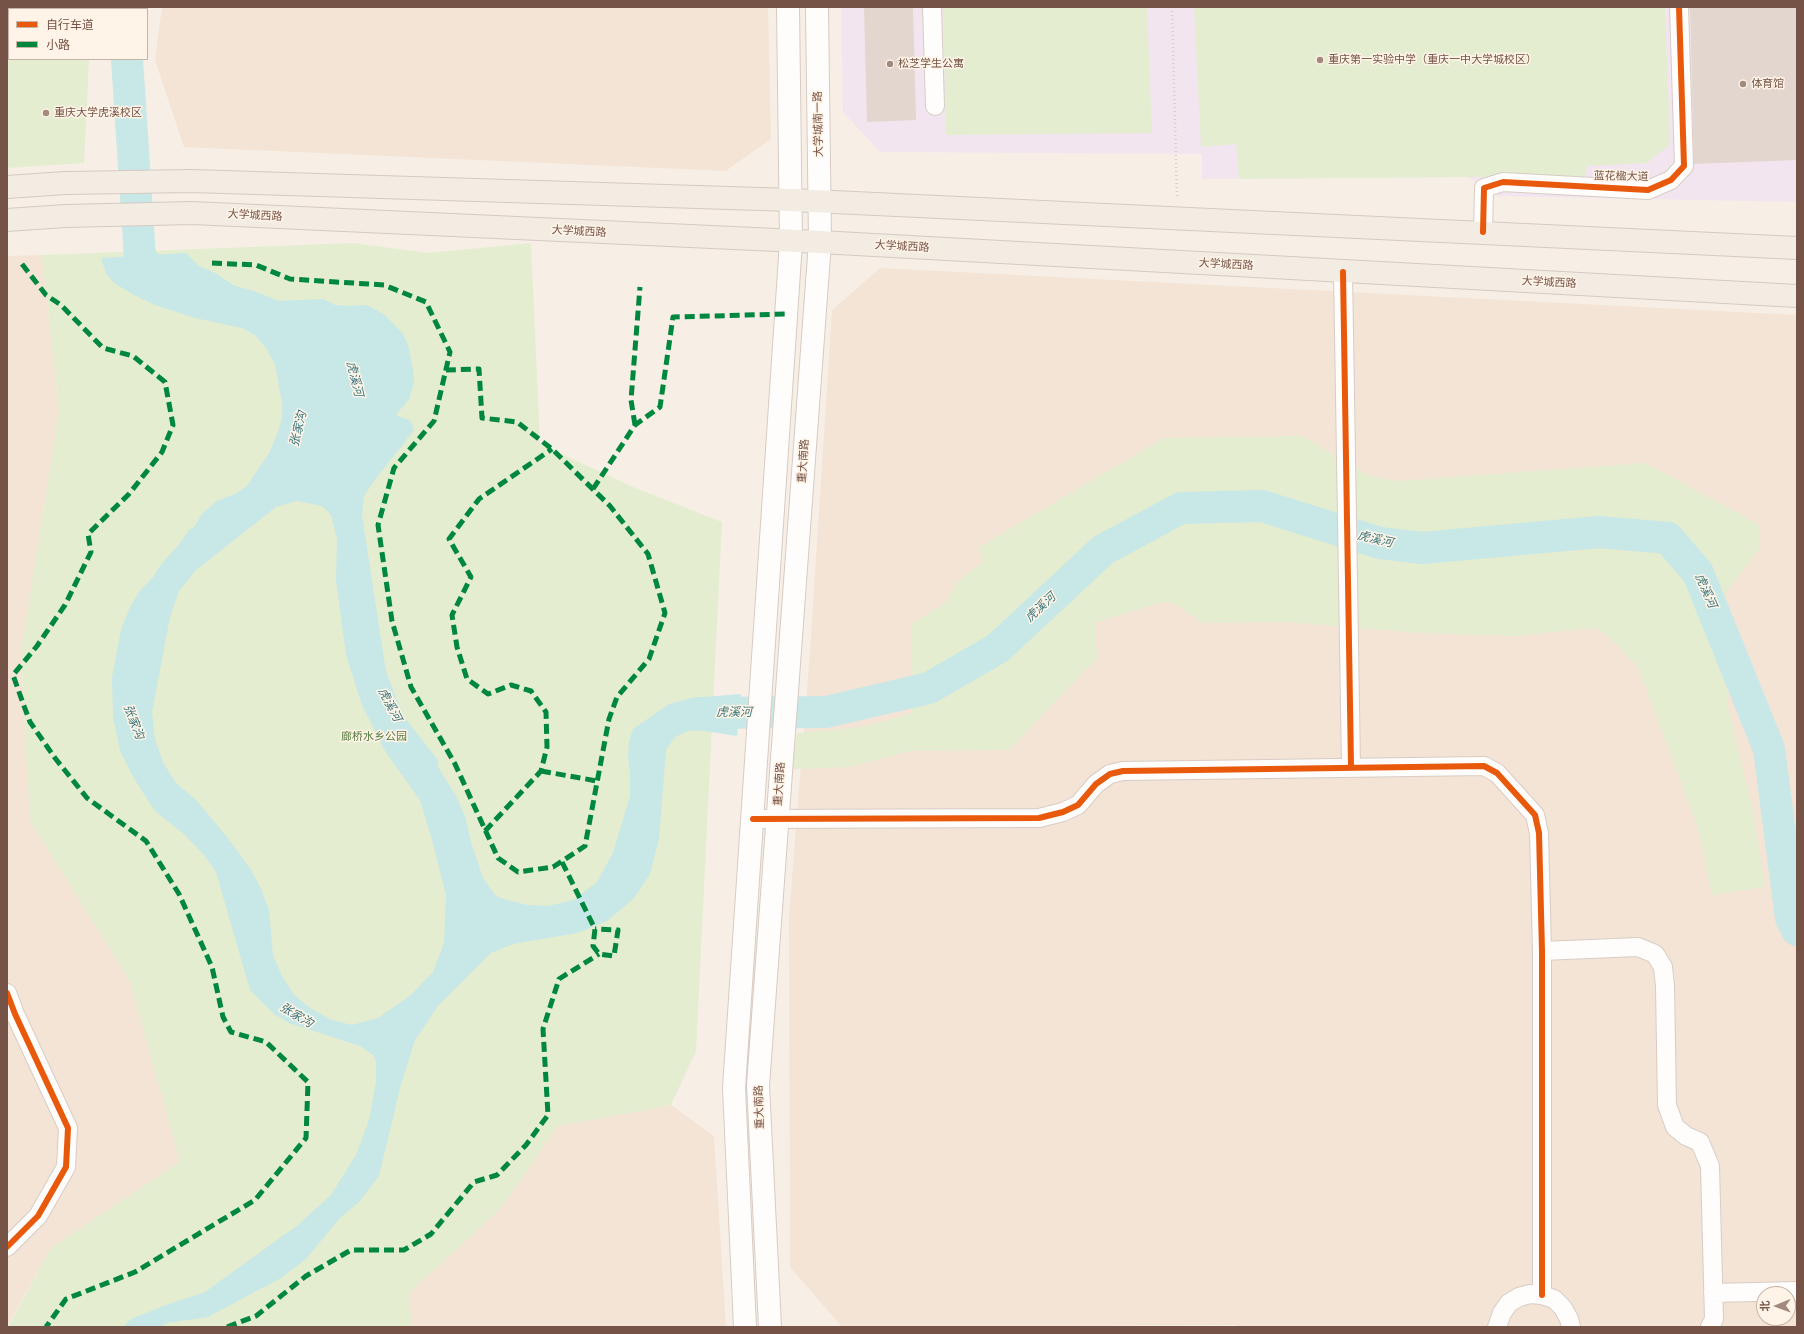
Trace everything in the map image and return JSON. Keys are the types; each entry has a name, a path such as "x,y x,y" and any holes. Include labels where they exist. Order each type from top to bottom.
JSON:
{"main road":[{"path":"745,1327 734,1088 791,242 792,200 788,7"},
{"name":"大学城南一路","path":"817,7 820,242"},
{"path":"7,187 64,183 192,181 792,200 1177,217 1797,248"},
{"name":"大学城西路","path":"7,220 65,216 192,213 791,242 820,242 1797,296"},
{"name":"重大南路","path":"770,1327 758,1085 820,242"}],"street":[{"path":"932,7 935,106"},
{"name":"蓝花楹大道","path":"1483,232 1484,188 1503,182 1648,190 1671,180 1684,166 1679,7"},
{"path":"1343,272 1352,767"},
{"path":"753,819 1039,818 1062,812 1078,805 1096,784 1110,774 1123,772 1484,766 1497,773 1535,815 1539,833 1542,951 1542,1295"},
{"path":"1542,951 1638,947 1655,954 1663,967 1665,986 1667,1105 1675,1127 1686,1136 1700,1142 1710,1166 1714,1319 1710,1327"},
{"path":"7,993 11,1014 68,1128 66,1167 38,1216 7,1247"},
{"path":"1713,1293 1797,1291"},
{"path":"1497,1327 1502,1313 1509,1303 1519,1297 1530,1294 1542,1295 1554,1299 1564,1308 1571,1327"}],"path":[{"path":"1172,7 1177,217"}],"shaded area":[{"path":"162,7 768,7 771,139 726,171 184,147 155,60"},
{"name":"重庆第一实验中学（重庆一中大学城校区）","path":"841,7 1797,7 1797,202 1498,196 1468,177 1202,179 1202,154 880,152 843,112"},
{"path":"42,255 59,411 21,653 30,820 130,981 180,1162 51,1248 7,1327 7,256"},
{"path":"880,268 1797,315 1797,1327 1237,1327 1237,1325 842,1327 790,1267 789,916 810,651 832,310"},
{"path":"671,1105 714,1136 726,1327 412,1327 408,1294 501,1208 558,1126"}],"green space":[{"name":"重庆大学虎溪校区","path":"7,7 97,7 8,8 8,60 89,60 84,163 7,168"},
{"path":"943,7 1147,7 1152,133 946,135"},
{"path":"1194,7 1665,7 1670,144 1647,163 1587,166 1586,176 1239,179 1236,144 1201,147"},
{"name":"廊桥水乡公园","path":"353,243 428,253 531,243 540,444 633,487 722,522 696,1051 671,1105 558,1126 501,1208 408,1294 412,1327 8,1327 51,1248 180,1162 130,981 30,821 21,653 59,411 42,255"},
{"path":"1302,436 1370,476 1398,481 1645,463 1760,525 1759,549 1725,594 1728,705 1754,817 1765,887 1712,895 1697,825 1638,667 1607,635 1594,628 1512,636 1420,633 1284,622 1203,623 1173,603 1158,603 1095,623 1097,658 1009,750 910,751 849,767 792,769 797,733 863,727 912,713 912,623 944,604 959,580 983,562 979,547 1164,438"}],"water":[{"name":"张家沟","path":"186,253 199,266 215,273 235,286 254,291 279,301 323,299 335,305 367,305 385,315 403,334 408,345 414,383 409,399 396,415 411,421 414,430 364,496 362,515 386,672 404,717 438,760 438,767 456,796 465,816 471,842 483,878 495,895 500,898 527,905 548,906 574,900 597,882 613,853 630,796 628,755 629,741 633,729 669,704 692,698 741,694 737,736 692,729 675,737 666,750 659,839 650,874 633,899 607,921 577,933 513,944 491,953 438,1006 415,1040 401,1084 379,1176 359,1202 340,1218 306,1259 281,1278 208,1317 167,1323 159,1327 123,1327 131,1319 205,1292 298,1225 331,1195 356,1155 369,1120 376,1082 376,1061 373,1055 360,1046 289,1023 274,1014 250,990 216,872 205,856 184,834 155,811 135,780 120,751 113,716 112,677 121,630 130,607 139,592 154,576 162,563 177,547 189,530 194,527 202,514 217,501 237,493 247,486 269,453 278,432 282,418 282,403 275,364 266,348 255,335 242,328 195,318 155,305 134,295 114,283 106,273 101,258","holes":["297,501 322,506 331,515 337,539 336,580 346,655 362,705 385,751 420,800 446,895 444,943 433,972 411,995 378,1018 352,1025 332,1020 310,1008 294,995 282,976 273,956 269,910 261,889 251,870 227,837 196,800 176,783 164,764 155,740 152,712 170,617 179,591 196,570 276,507"]}],"building":[{"name":"松芝学生公寓","path":"864,7 913,7 916,120 867,122"},
{"name":"体育馆","path":"1690,7 1797,7 1797,160 1694,164"}],"waterway":[{"name":"虎溪河","path":"127,60 140,258 168,288"},
{"name":"虎溪河","path":"695,715 700,713 826,712 929,688 998,648 1103,550 1181,508 1262,506 1380,543 1422,548 1599,532 1668,538 1698,573 1769,749 1791,918 1797,930"}],"marked path":[{"path":"212,263 256,265 290,279 384,285 426,302 450,352 434,421 394,468 378,525 392,621 411,687 455,764 498,858 518,872 553,867 585,846 609,719 617,697 649,659 665,613 648,554 610,506 552,449 517,422 482,418 479,369 446,370"},
{"path":"22,264 46,295 61,305 103,348 133,356 165,382 173,425 162,452 129,494 88,534 91,552 65,605 37,646 13,675 30,722 55,758 87,798 146,841 179,894 212,967 223,1017 231,1032 266,1042 308,1082 306,1138 255,1200 135,1272 66,1299 46,1327"},
{"path":"635,425 631,400 640,287"},
{"path":"593,489 635,425 660,407 673,317 787,314"},
{"path":"485,831 541,771 547,747 546,712 531,691 511,685 488,694 467,679 457,647 452,615 471,577 449,539 479,499 552,449"},
{"path":"541,771 597,781"},
{"path":"562,862 595,929 593,946 599,954 614,956 618,930 595,929"},
{"path":"227,1327 256,1316 306,1276 351,1250 404,1250 431,1234 474,1182 497,1175 526,1145 548,1115 543,1029 559,979 599,954"}],"cycle path":[{"path":"1483,232 1484,188 1503,182 1648,190 1671,180 1684,166 1679,7"},
{"path":"1343,272 1351,767"},
{"path":"753,819 1039,818 1063,812 1078,805 1096,784 1110,774 1123,771 1484,766 1497,773 1535,815 1539,833 1542,951 1542,1295"},
{"path":"7,993 15,1014 68,1128 66,1167 38,1216 7,1247"}],"place":[{"name":"重庆第一实验中学（重庆一中大学城校区）","path":"1320,60"},
{"name":"松芝学生公寓","path":"890,64"},
{"name":"体育馆","path":"1743,84"},
{"name":"重庆大学虎溪校区","path":"46,113"}]}
